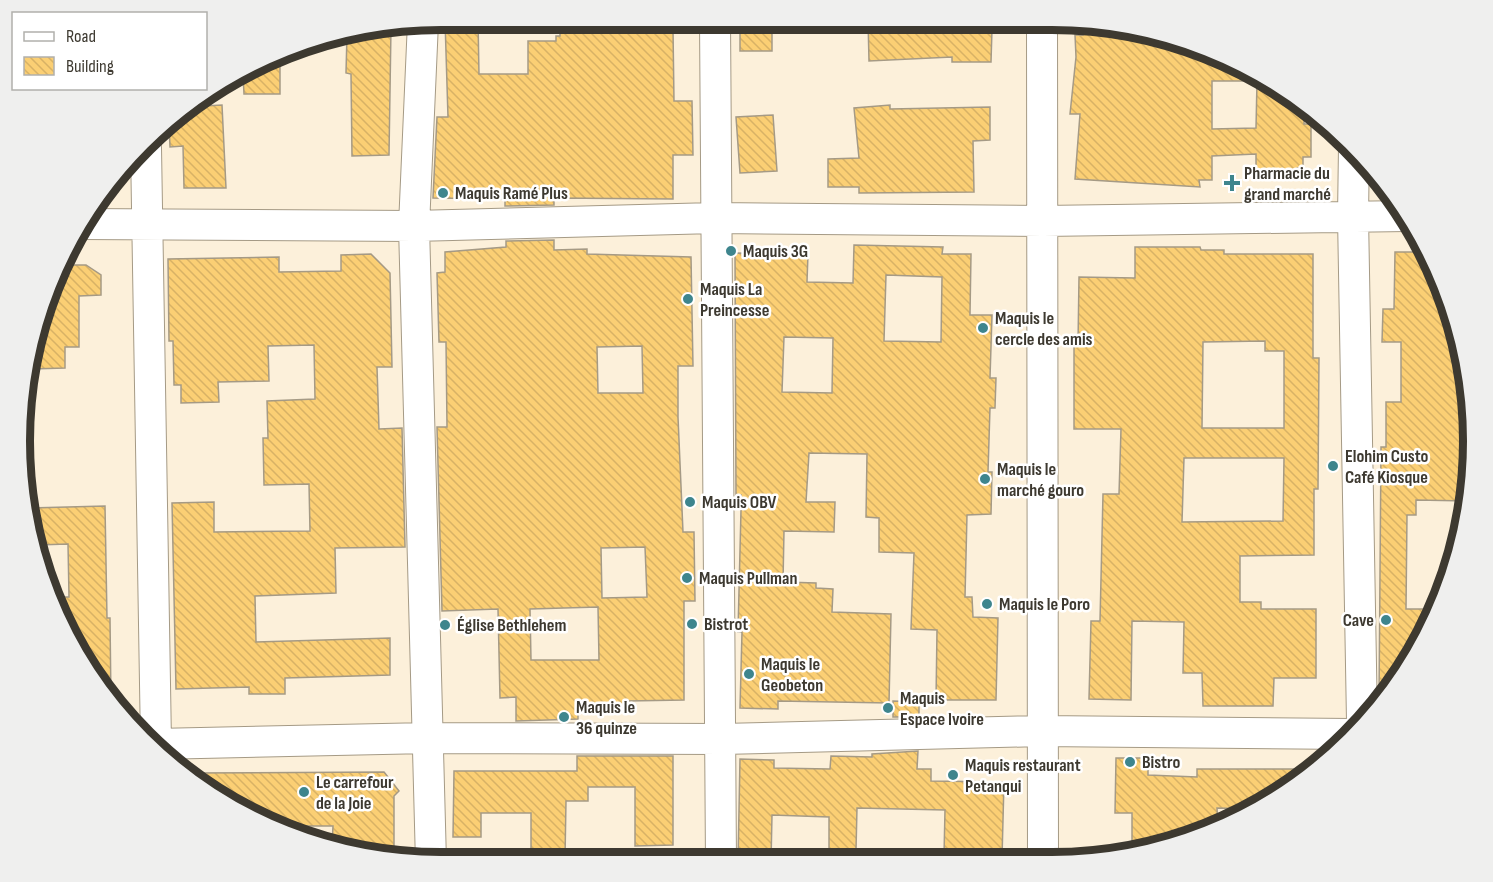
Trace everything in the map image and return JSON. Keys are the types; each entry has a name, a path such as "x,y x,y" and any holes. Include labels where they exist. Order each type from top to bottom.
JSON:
{"street":[{"path":"715,30 721,852"},
{"path":"1042,30 1042,852"},
{"path":"423,31 414,226 431,852"},
{"path":"146,154 156,737"},
{"path":"1354,162 1362,711"},
{"path":"92,224 414,226 715,218 1043,221 1396,216"},
{"path":"162,743 429,738 722,739 1041,731 1341,734"}],"building":[{"path":"445,30 478,30 479,74 528,74 528,41 556,41 556,36 560,36 560,30 673,30 674,101 692,101 693,155 673,155 673,199 554,198 554,205 505,206 505,199 433,198 437,117 448,117"},
{"path":"740,30 772,30 772,51 740,51"},
{"path":"868,30 992,30 991,62 952,62 952,57 869,61"},
{"path":"1083,31 1158,44 1234,72 1251,81 1212,81 1212,129 1256,128 1257,84 1304,117 1304,124 1311,124 1311,157 1303,157 1303,168 1297,168 1297,179 1256,179 1256,154 1212,156 1212,180 1199,180 1200,187 1075,179 1080,114 1070,114 1076,57 1075,35 1083,35"},
{"path":"391,34 389,155 352,156 351,74 346,73 347,41"},
{"path":"280,63 280,94 244,94 243,81"},
{"path":"222,105 226,188 184,188 183,146 170,147 169,133 203,106"},
{"path":"890,105 890,109 990,107 990,140 973,141 974,192 859,193 859,187 828,187 828,159 859,158 854,108"},
{"path":"773,115 777,171 740,173 736,117"},
{"path":"554,240 554,250 587,249 587,254 691,257 693,366 678,366 683,532 694,532 695,601 684,601 684,700 627,701 627,708 578,708 578,719 516,721 516,697 500,698 498,609 442,611 437,427 447,427 446,342 439,342 437,273 445,272 445,252 506,247 506,241","holes":["642,346 643,393 598,393 597,347","645,547 647,597 602,598 601,548","598,607 599,660 531,660 530,609"]},
{"path":"854,245 943,247 942,254 971,254 970,315 992,315 990,378 996,378 995,408 990,408 988,472 992,472 991,514 967,515 965,597 972,597 973,617 998,618 996,700 936,700 937,630 911,629 914,553 879,552 879,518 866,517 867,454 809,453 806,502 835,502 834,532 784,531 783,582 816,583 816,588 833,589 832,612 891,614 889,703 778,701 778,709 740,708 742,632 738,632 741,495 736,495 735,253 808,254 807,282 853,283","holes":["886,275 942,277 941,342 884,341","784,337 833,338 832,393 782,392"]},
{"path":"1135,247 1200,247 1201,250 1224,250 1224,254 1313,254 1313,358 1319,358 1318,489 1314,489 1314,555 1240,556 1240,602 1261,602 1261,609 1316,609 1316,678 1274,678 1273,706 1203,706 1202,673 1183,673 1184,622 1132,621 1131,700 1089,699 1091,621 1100,621 1103,494 1119,494 1121,429 1074,429 1074,344 1078,344 1079,277 1135,278","holes":["1265,341 1265,351 1284,351 1284,428 1202,428 1203,342","1184,458 1284,458 1283,521 1182,522"]},
{"path":"1395,252 1417,252 1441,309 1455,361 1462,414 1462,468 1458,501 1416,500 1416,515 1407,515 1406,609 1427,609 1408,646 1379,689 1381,447 1386,447 1386,402 1401,402 1401,342 1382,342 1383,309 1394,309"},
{"path":"371,254 390,273 392,367 377,367 379,429 402,428 405,547 335,548 336,593 255,596 256,642 390,638 390,675 285,678 285,694 249,694 249,687 176,689 172,503 214,502 214,532 310,531 309,484 264,485 263,438 268,438 267,401 315,399 314,345 268,346 269,381 218,382 219,402 181,403 181,385 174,385 173,341 169,341 168,259 279,257 279,272 341,271 341,255"},
{"path":"69,265 86,265 101,275 101,295 79,296 79,347 65,347 65,368 37,369 52,309"},
{"path":"105,506 111,685 85,646 61,597 69,597 68,544 43,545 36,508"},
{"path":"893,701 919,702 919,717 893,717"},
{"path":"918,751 917,769 931,769 931,781 1004,782 1002,852 944,852 945,810 857,808 856,850 829,849 829,817 772,815 771,852 738,852 740,759 774,760 774,768 830,769 831,756 872,757 872,754"},
{"path":"577,756 673,756 673,845 635,846 635,787 588,787 588,801 566,801 565,852 531,852 531,813 481,813 481,837 453,837 454,771 577,771"},
{"path":"1116,758 1148,758 1148,775 1197,777 1197,769 1299,769 1237,808 1217,808 1218,817 1158,838 1132,844 1132,813 1115,813"},
{"path":"384,772 399,791 394,796 394,849 332,837 333,826 298,826 284,821 235,797 199,773"}],"place":[{"name":"Pharmacie du grand marché","path":"1232,183"},
{"name":"Maquis Ramé Plus","path":"443,193"},
{"name":"Maquis 3G","path":"731,251"},
{"name":"Maquis La Preincesse","path":"688,299"},
{"name":"Maquis le cercle des amis","path":"983,328"},
{"name":"Elohim Custo Café Kiosque","path":"1333,466"},
{"name":"Maquis le marché gouro","path":"985,479"},
{"name":"Maquis OBV","path":"690,502"},
{"name":"Maquis Pullman","path":"687,578"},
{"name":"Maquis le Poro","path":"987,604"},
{"name":"Cave","path":"1386,620"},
{"name":"Bistrot","path":"692,624"},
{"name":"Église Bethlehem","path":"445,625"},
{"name":"Maquis le Geobeton","path":"749,674"},
{"name":"Maquis Espace Ivoire","path":"888,708"},
{"name":"Maquis le 36 quinze","path":"564,717"},
{"name":"Bistro","path":"1130,762"},
{"name":"Maquis restaurant Petanqui","path":"953,775"},
{"name":"Le carrefour de la Joie","path":"304,792"}]}
